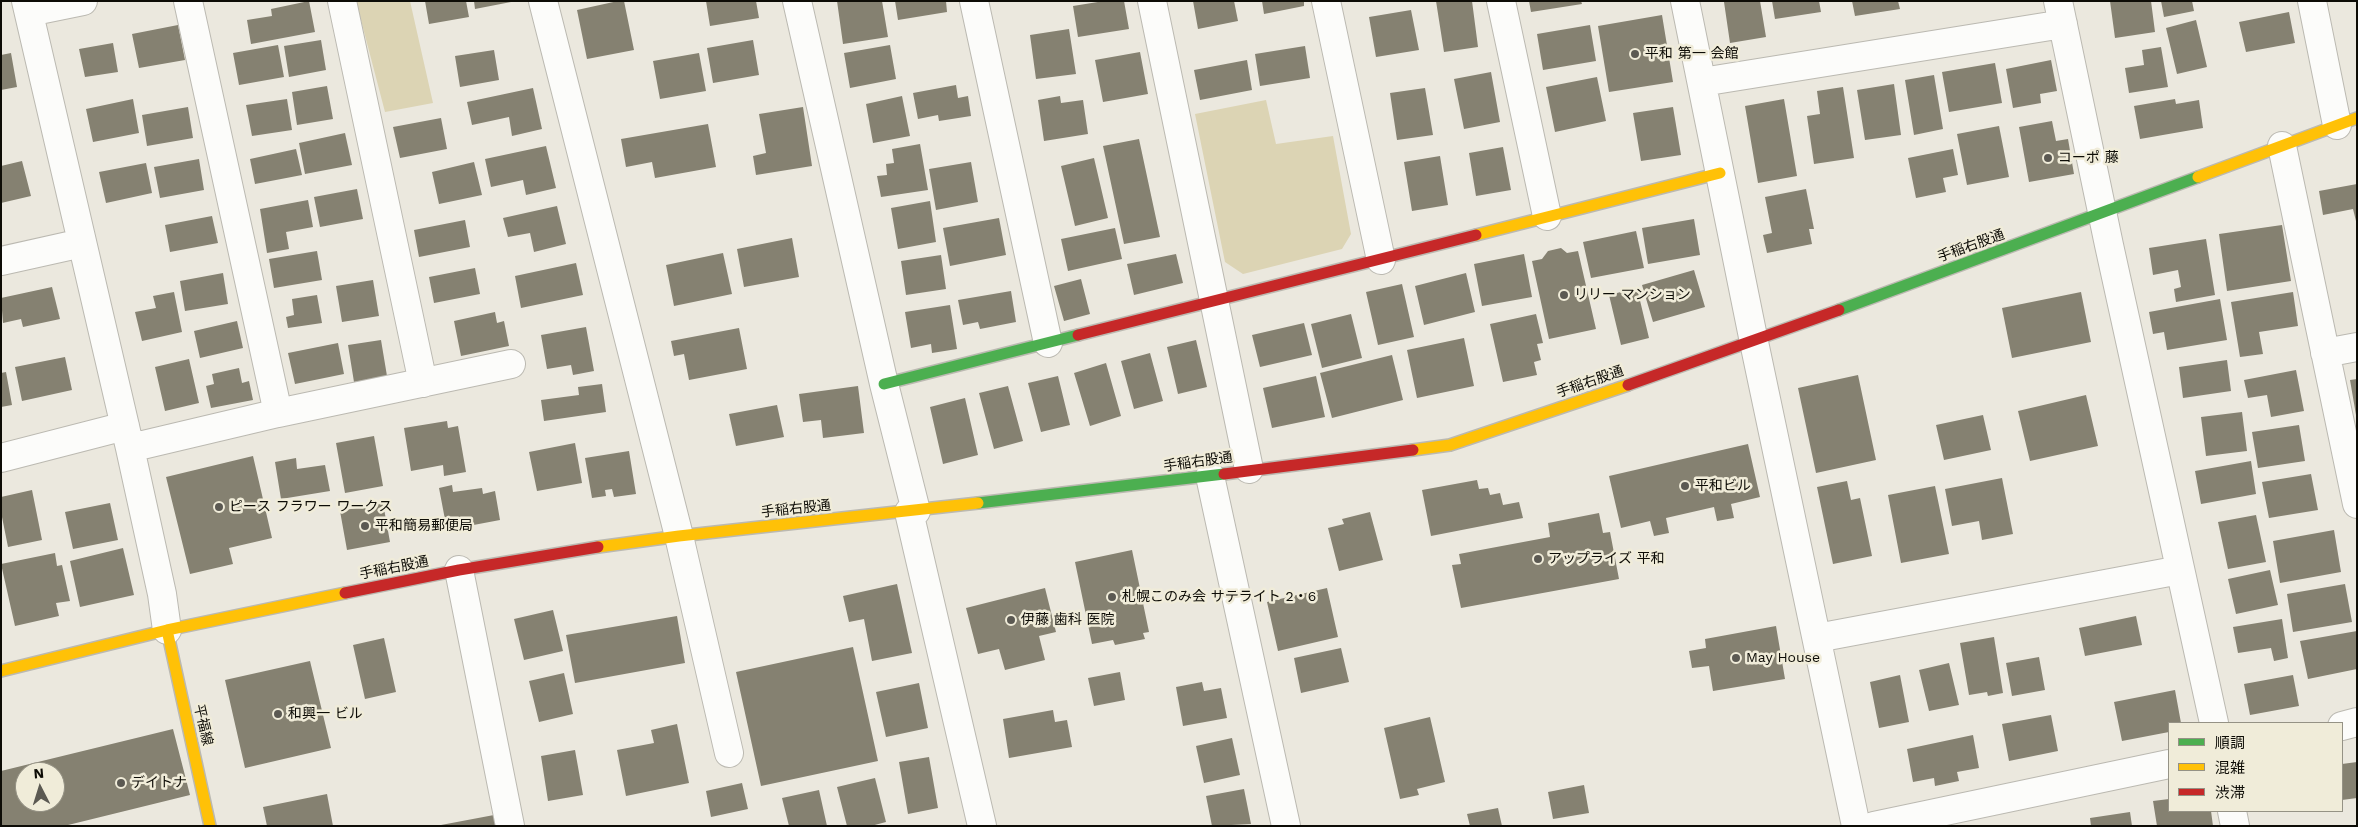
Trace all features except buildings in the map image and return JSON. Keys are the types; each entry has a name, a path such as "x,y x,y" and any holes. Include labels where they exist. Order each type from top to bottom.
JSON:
{"street":[{"path":"83,1 27,6 127,437 162,594 167,630"},
{"path":"188,1 278,413"},
{"path":"342,1 422,383"},
{"path":"543,1 679,536 729,753"},
{"path":"796,1 884,384 982,826"},
{"path":"974,1 1048,343"},
{"path":"1152,1 1249,469"},
{"path":"1326,1 1381,260"},
{"path":"1501,1 1546,216"},
{"path":"1685,1 1754,342 1856,826"},
{"path":"2312,1 2347,121"},
{"path":"1702,82 2060,13 2214,722"},
{"name":"手稲右股通","path":"1,671 167,630 459,570 679,536 1210,476 1249,469 1450,445 1754,342 2347,121"},
{"path":"2282,146 2357,504"},
{"path":"884,384 1720,173"},
{"path":"1,261 82,244"},
{"path":"2325,353 2357,347"},
{"path":"1,458 278,413 511,364"},
{"path":"1210,476 1286,826"},
{"path":"459,570 510,826"},
{"path":"1817,638 2180,570"},
{"name":"平福線","path":"167,630 210,826"},
{"path":"2343,726 2357,722"},
{"path":"1874,826 2168,764"},
{"path":"2232,812 2236,826"}],"shaded area":[{"path":"356,1 410,1 433,103 385,112"},
{"path":"1266,100 1276,144 1333,136 1351,234 1342,249 1243,274 1225,262 1195,114"}],"traffic: fast":[{"path":"1839,310 2198,177"},
{"path":"884,384 1078,335"},
{"path":"978,503 1224,474"}],"traffic: slow":[{"path":"2198,177 2357,118"},
{"path":"1476,235 1720,173"},
{"path":"1413,450 1450,445 1628,385"},
{"path":"598,547 679,536 978,503"},
{"path":"1,671 167,630 345,593"},
{"path":"167,630 210,826"}],"traffic: jam":[{"path":"1078,335 1476,235"},
{"path":"1628,385 1839,310"},
{"path":"1224,474 1413,450"},
{"path":"345,593 459,570 598,547"}],"place":[{"name":"平和 第一 会館","path":"1635,54"},
{"name":"コーポ 藤","path":"2048,158"},
{"name":"リリー マンション","path":"1564,295"},
{"name":"平和ビル","path":"1685,486"},
{"name":"ピース フラワー ワークス","path":"219,507"},
{"name":"平和簡易郵便局","path":"365,526"},
{"name":"アップライズ 平和","path":"1538,559"},
{"name":"札幌このみ会 サテライト 2・6","path":"1112,597"},
{"name":"伊藤 歯科 医院","path":"1011,620"},
{"name":"May House","path":"1736,658"},
{"name":"和興一 ビル","path":"278,714"},
{"name":"デイトナ","path":"121,783"}]}
